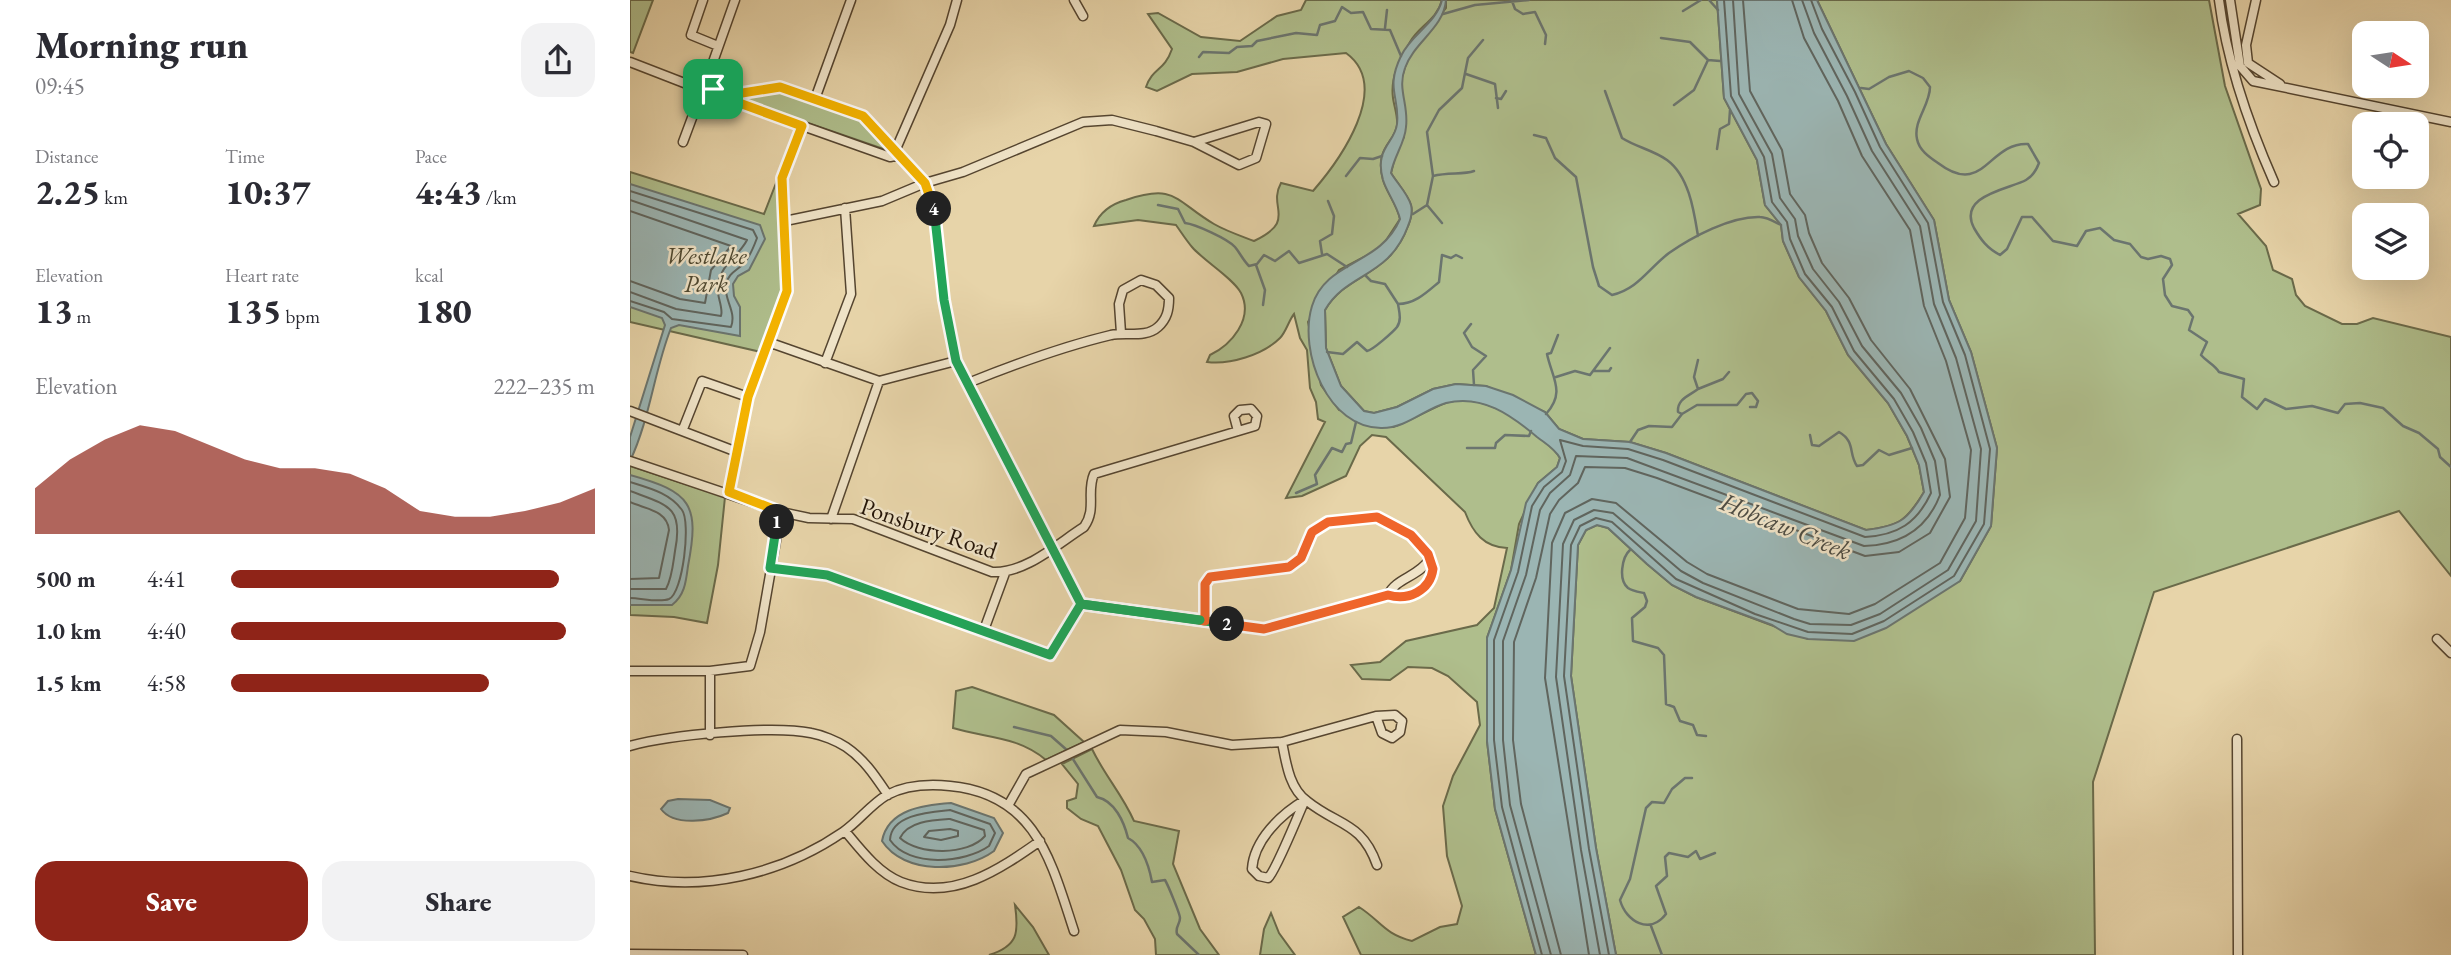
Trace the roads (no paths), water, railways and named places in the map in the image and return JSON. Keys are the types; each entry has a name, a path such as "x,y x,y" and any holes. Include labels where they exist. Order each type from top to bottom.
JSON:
{"street":[{"path":"703,0 691,35 718,46"},
{"path":"735,0 707,79 712,91 890,156 898,152 950,25 957,0"},
{"path":"815,99 851,0"},
{"path":"1074,0 1083,16"},
{"path":"2219,0 2223,33 2237,87 2274,182"},
{"path":"2230,0 2237,55 2245,74 2253,81 2451,121"},
{"path":"2256,0 2246,45 2248,63 2286,87"},
{"path":"630,62 692,86"},
{"path":"707,79 696,80 692,93 699,99 707,98 712,91"},
{"path":"712,91 736,94 780,87 863,116 925,183 933,207 944,300 956,361 1081,604"},
{"path":"683,142 699,99"},
{"path":"785,221 882,201 925,183 963,172 1083,122 1112,120 1194,142 1239,165 1256,158 1266,124 1259,122 1194,142"},
{"path":"729,492 748,397 787,291 783,173 802,126"},
{"path":"825,363 851,294 845,208"},
{"path":"968,383 1052,349 1121,333 1138,335 1157,329 1170,311 1169,298 1156,285 1141,280 1123,290 1119,304 1121,333"},
{"path":"768,342 879,381 956,361"},
{"path":"682,429 702,381 748,397"},
{"path":"831,519 879,381"},
{"path":"632,411 737,452"},
{"name":"Ponsbury Road","path":"632,462 729,492 781,512 831,519 853,519 992,572 1005,573 1084,527 1091,517 1091,483 1094,474 1238,431"},
{"path":"630,671 710,671 744,669 750,666 755,654 781,512"},
{"path":"1081,604 1205,621 1264,629 1388,595 1407,596 1420,591 1432,575 1428,554 1411,535 1377,517 1328,522 1312,532 1301,558 1289,567 1210,577 1205,584 1205,621"},
{"path":"1388,595 1393,586 1416,574 1429,560"},
{"path":"770,568 827,575 1050,655 1081,604"},
{"path":"985,630 1005,573"},
{"path":"2437,639 2451,653"},
{"path":"710,671 710,735"},
{"path":"1009,804 1026,774 1120,730 1166,732 1233,745 1282,742 1376,716"},
{"path":"630,746 741,732 811,733 844,746 867,763 888,795"},
{"path":"2237,739 2238,955"},
{"path":"1282,742 1288,773 1305,800 1356,829 1370,847 1377,865"},
{"path":"630,876 695,883 753,874 810,853 845,831 888,795 926,784 973,788 1009,804 1040,841 1074,932"},
{"path":"1305,800 1283,847 1275,872 1268,878 1259,876 1252,869 1252,857 1287,810 1305,800"},
{"path":"845,831 872,861 901,882 940,888 977,881 1040,841"},
{"path":"630,954 743,955"}],"water":[{"name":"Hobcaw Creek","path":"1442,0 1446,0 1440,19 1409,59 1403,76 1406,127 1391,173 1410,201 1412,211 1409,223 1400,243 1390,256 1345,288 1325,310 1326,348 1341,386 1364,411 1374,413 1397,407 1433,389 1456,384 1486,386 1513,395 1545,412 1559,429 1583,439 1630,442 1666,453 1866,530 1895,524 1907,515 1924,492 1919,465 1907,436 1888,403 1848,355 1826,311 1799,277 1783,241 1781,225 1765,205 1757,160 1724,98 1717,0 1817,0 1886,144 1934,220 1949,300 1971,352 1997,448 1991,526 1960,581 1886,628 1854,641 1808,639 1787,634 1772,625 1696,597 1672,585 1608,528 1597,525 1586,530 1578,545 1571,676 1596,848 1616,955 1536,955 1495,809 1487,741 1487,638 1511,570 1526,503 1538,483 1557,467 1560,458 1550,446 1517,421 1495,408 1472,401 1446,403 1391,427 1363,425 1346,416 1332,402 1322,385 1309,345 1312,306 1319,291 1341,271 1380,246 1400,219 1381,169 1383,153 1397,124 1394,77 1405,48 1434,16"},
{"name":"Westlake Park","path":"630,184 760,225 765,239 749,270 738,276 733,284 734,296 740,307 740,336 679,325 671,328 630,461 630,437 665,325 662,318 630,307"},
{"path":"630,475 650,481 678,495 691,514 693,528 685,582 680,597 672,605 630,605"},
{"path":"710,800 730,808 728,813 712,818 683,820 667,815 661,809 668,801"},
{"path":"951,803 994,818 1003,833 994,851 967,864 935,867 905,860 892,852 882,841 886,830 899,815 919,807"}],"waterway":[{"path":"1443,14 1475,5 1529,0"},
{"path":"1683,11 1701,0"},
{"path":"1709,0 1718,10"},
{"path":"1512,1 1515,9 1523,14 1535,12 1546,35 1545,44"},
{"path":"1199,57 1203,52 1229,53 1237,47 1252,46 1257,41 1296,33 1317,35 1320,25 1335,21 1342,7 1351,13 1363,12 1371,29 1390,30 1401,56"},
{"path":"1385,28 1387,10"},
{"path":"1661,38 1690,42 1708,60"},
{"path":"1413,214 1427,205 1433,176 1427,132 1439,110 1462,88 1468,58 1483,40"},
{"path":"1674,105 1694,90 1708,60 1720,61"},
{"path":"1861,88 1869,89 1889,77 1909,71 1923,78 1930,87 1917,126 1918,143 1928,156 1953,172 1966,175 1976,172 2004,151 2028,144 2039,163 2032,175 1988,195 1973,208 1971,217 1974,228 1995,252 2000,255 2007,249 2022,217 2032,217 2053,241 2077,246 2086,231 2100,228 2114,240 2130,244 2141,257 2148,259 2161,256 2170,259 2172,265 2163,279 2165,295 2172,306 2188,310 2193,317 2189,330 2207,342 2201,355 2219,372 2244,379 2242,397 2257,409 2265,399 2286,409 2312,406 2338,413 2345,404 2360,403 2383,408 2403,426 2419,433 2438,449 2440,457 2451,467"},
{"path":"1466,74 1495,84 1498,108"},
{"path":"1496,98 1501,99 1506,91"},
{"path":"1605,91 1622,138 1667,160 1681,175 1695,216 1698,236"},
{"path":"1717,149 1720,129 1729,124 1730,110"},
{"path":"1534,135 1546,138 1555,158 1576,177 1593,267 1599,286 1612,295 1629,288 1669,253 1712,229 1737,220 1760,217 1781,225"},
{"path":"1346,176 1360,158 1373,159 1382,156"},
{"path":"1433,176 1474,171"},
{"path":"1322,254 1320,241 1332,234 1334,216 1328,201"},
{"path":"1158,205 1178,209 1185,223 1211,232 1231,244 1249,266 1257,264 1264,255 1275,261 1289,251 1299,263 1327,254 1347,267"},
{"path":"1427,205 1442,223"},
{"path":"1366,276 1371,281 1385,284 1398,304 1410,302 1439,282 1442,255 1462,258"},
{"path":"1256,265 1265,290 1263,305"},
{"path":"1327,352 1343,354 1357,342 1367,351 1374,347 1399,324 1398,304"},
{"path":"1471,324 1464,333 1472,347 1486,356 1473,370 1474,385"},
{"path":"1546,414 1552,406 1556,392 1547,354 1551,353 1558,335"},
{"path":"1556,377 1575,371 1590,375 1610,348"},
{"path":"1682,414 1678,412 1679,404 1698,389 1694,377 1698,360"},
{"path":"1594,371 1609,371 1611,368"},
{"path":"1698,389 1723,379 1729,372"},
{"path":"1630,442 1638,430 1649,426 1672,427 1682,414 1697,405 1737,405 1746,394 1752,393 1758,401 1756,407 1750,407"},
{"path":"1296,493 1317,484 1315,475 1332,448 1342,452 1346,444 1351,443 1356,422"},
{"path":"1467,448 1495,448 1496,443 1505,435 1529,436 1531,431"},
{"path":"1810,435 1812,445 1819,446 1839,432 1848,440 1857,466 1863,465 1879,450 1889,455 1912,448"},
{"path":"1630,550 1623,563 1623,580 1630,589 1644,593 1647,601 1645,607 1632,618 1633,641 1658,648 1664,655 1666,704 1674,707 1680,721 1693,725 1697,735 1706,736"},
{"path":"1014,727 1051,736 1068,751"},
{"path":"1071,756 1097,797 1109,803 1118,813 1128,838 1138,846 1144,857 1152,882 1165,880 1179,915 1177,934 1199,955"},
{"path":"1692,778 1685,778 1672,789 1664,803 1652,802 1646,808 1630,879 1620,900 1623,908 1639,923 1646,925 1660,920 1666,914 1656,886 1667,876 1665,857 1669,853 1688,857 1696,851 1700,859 1715,853"},
{"path":"1651,926 1662,955"}]}
